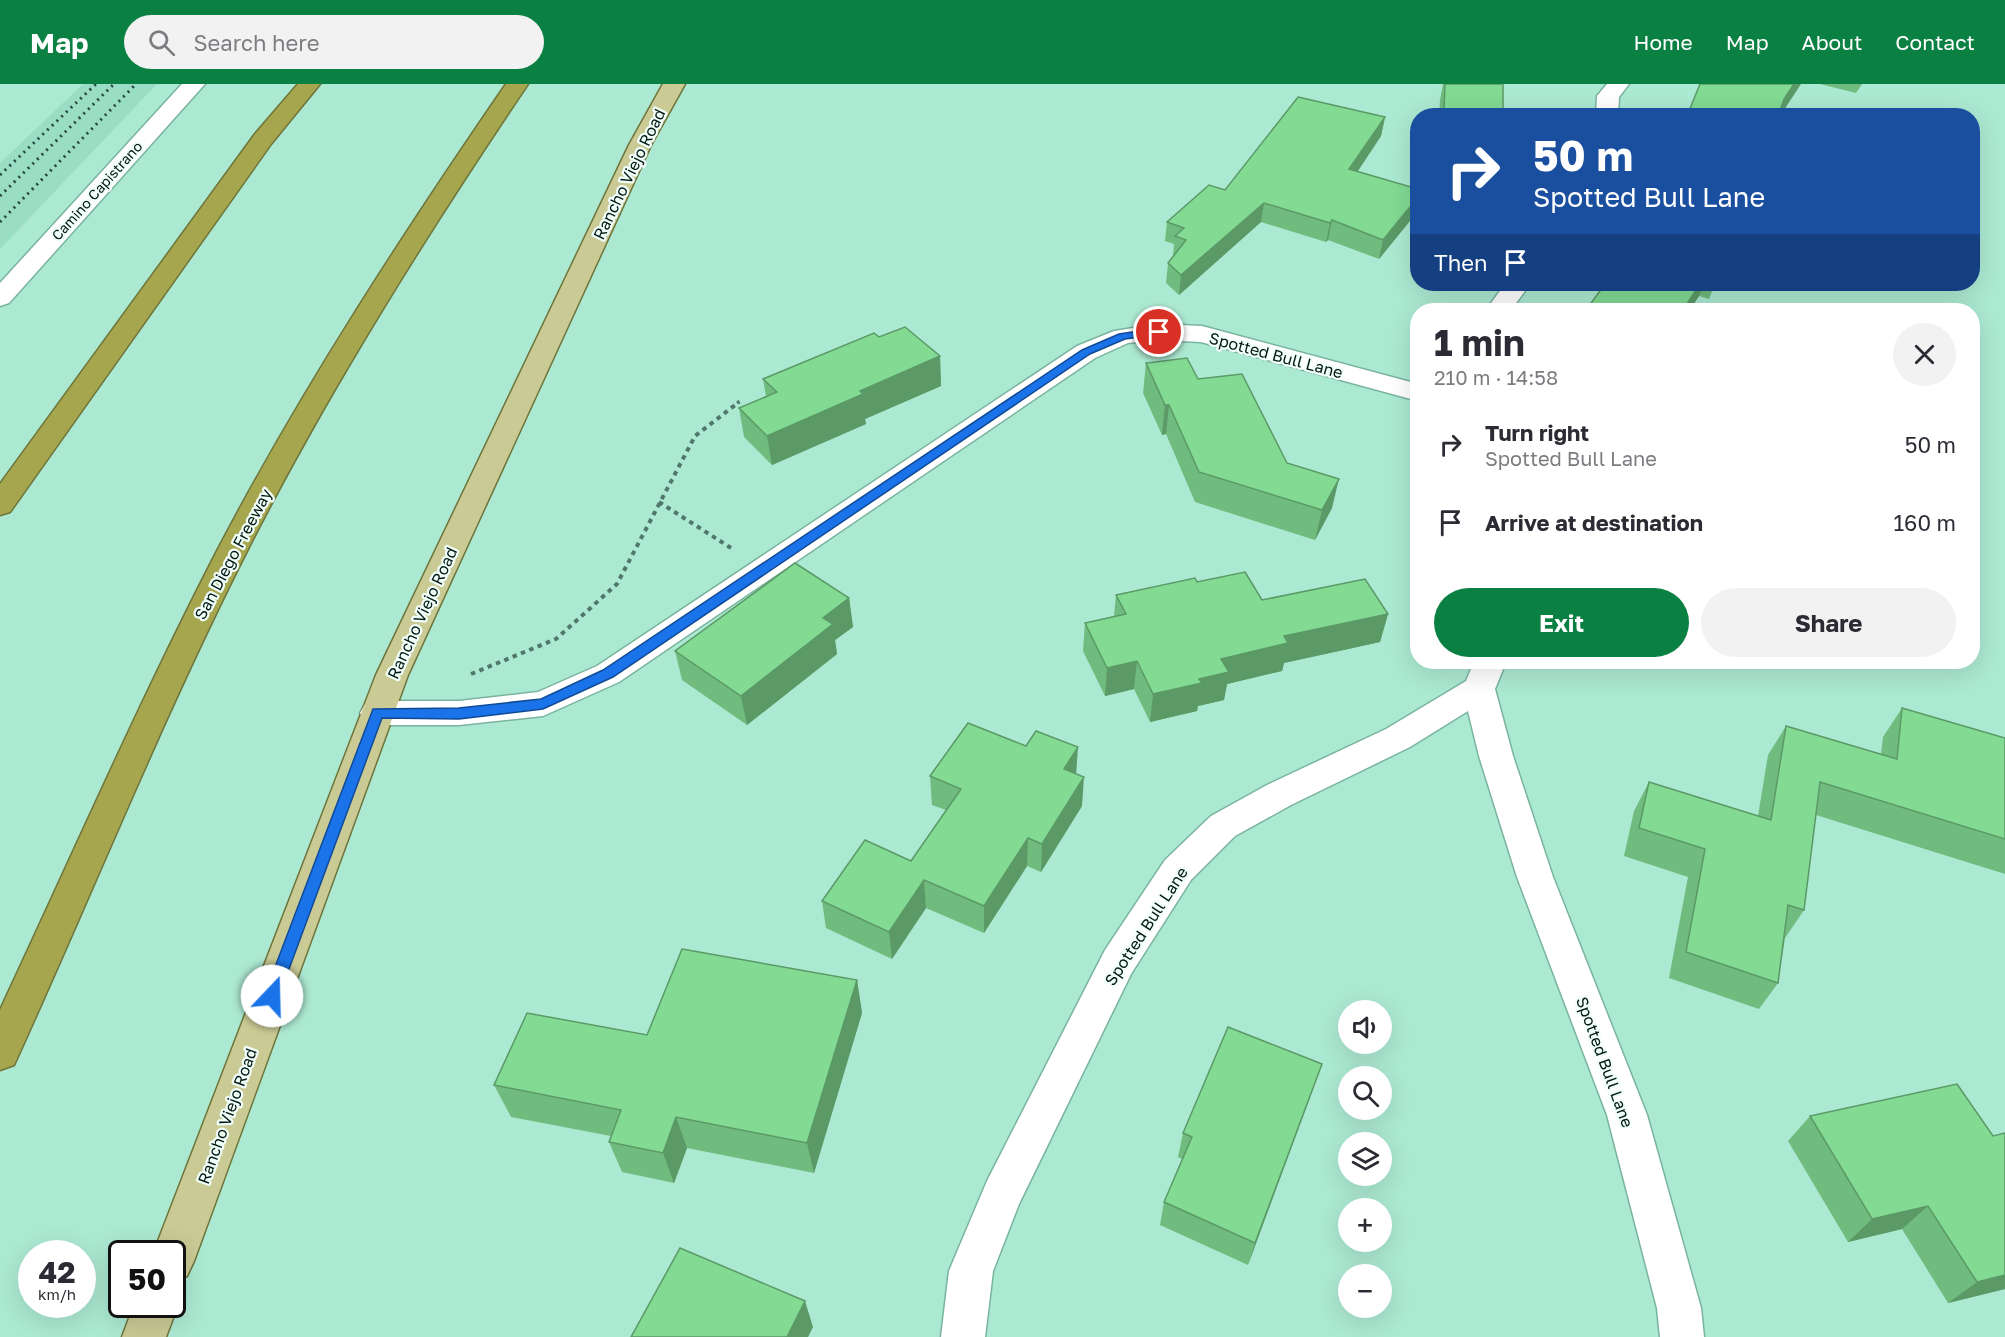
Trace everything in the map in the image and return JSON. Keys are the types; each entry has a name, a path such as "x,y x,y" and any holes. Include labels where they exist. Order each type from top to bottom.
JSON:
{"highway":[{"path":"0,506 263,139 309,84"},
{"name":"San Diego Freeway","path":"0,1052 206,603 340,360 471,150 517,84"}],"main road":[{"name":"Rancho Viejo Road","path":"180,1240 377,713 480,482 573,293 640,145 674,84"},
{"path":"144,1337 151,1318"}],"street":[{"name":"Camino Capistrano","path":"0,298 194,84"},
{"path":"1607,108 1608,96 1618,84"},
{"path":"1503,303 1513,291"},
{"name":"Spotted Bull Lane","path":"377,713 459,713 543,704 608,674 1086,352 1123,336 1159,332 1202,334 1410,391"},
{"name":"Spotted Bull Lane","path":"963,1337 971,1271 1002,1195 1118,962 1178,870 1223,826 1279,795 1398,738 1485,675 1496,756 1535,877 1627,1115 1679,1308 1682,1337"}],"path":[{"path":"461,678 556,639 617,584 695,436 740,401"},
{"path":"659,502 763,569"}],"shaded area":[{"path":"83,84 157,84 0,249 0,163"}],"building":[{"path":"1445,84 1503,84 1503,108 1444,108"},
{"path":"1700,84 1794,84 1781,108 1690,108"},
{"path":"1298,97 1385,117 1349,169 1410,187 1410,207 1383,240 1332,220 1330,223 1264,203 1181,275 1168,263 1186,240 1175,236 1184,228 1167,222 1209,185 1225,190"},
{"path":"1600,291 1695,291 1688,303 1591,303"},
{"path":"905,327 940,356 860,391 863,394 767,436 739,408 777,392 763,379 874,333 879,337"},
{"path":"1187,358 1198,379 1242,374 1287,463 1339,479 1322,510 1199,472 1169,405 1165,405 1146,363"},
{"path":"795,563 849,598 823,618 833,624 741,696 675,651"},
{"path":"1245,572 1262,600 1365,579 1388,614 1284,636 1288,643 1221,659 1229,672 1199,679 1202,683 1153,694 1137,661 1107,668 1085,623 1126,614 1116,595 1195,578 1197,582"},
{"path":"1902,708 2005,738 2005,839 1820,782 1804,910 1788,905 1778,983 1686,952 1705,849 1639,828 1649,782 1771,820 1786,726 1897,759"},
{"path":"968,723 1026,746 1036,731 1078,747 1064,769 1084,777 1042,844 1028,838 984,906 924,880 889,932 822,901 865,840 911,861 961,789 930,776"},
{"path":"682,949 857,980 807,1143 676,1117 663,1153 609,1142 621,1110 494,1085 527,1013 647,1035"},
{"path":"1228,1027 1322,1064 1255,1243 1164,1202 1192,1137 1183,1133"},
{"path":"1957,1084 1993,1136 2005,1133 2005,1275 1977,1282 1928,1206 1872,1219 1810,1116"},
{"path":"680,1248 805,1301 787,1337 631,1337"}],"railway":[{"path":"0,175 96,84"},
{"path":"0,196 114,84"},
{"path":"0,222 136,84"}],"route":[{"path":"272,996 377,713 459,713 543,704 608,674 1086,352 1123,336 1159,332"}]}
